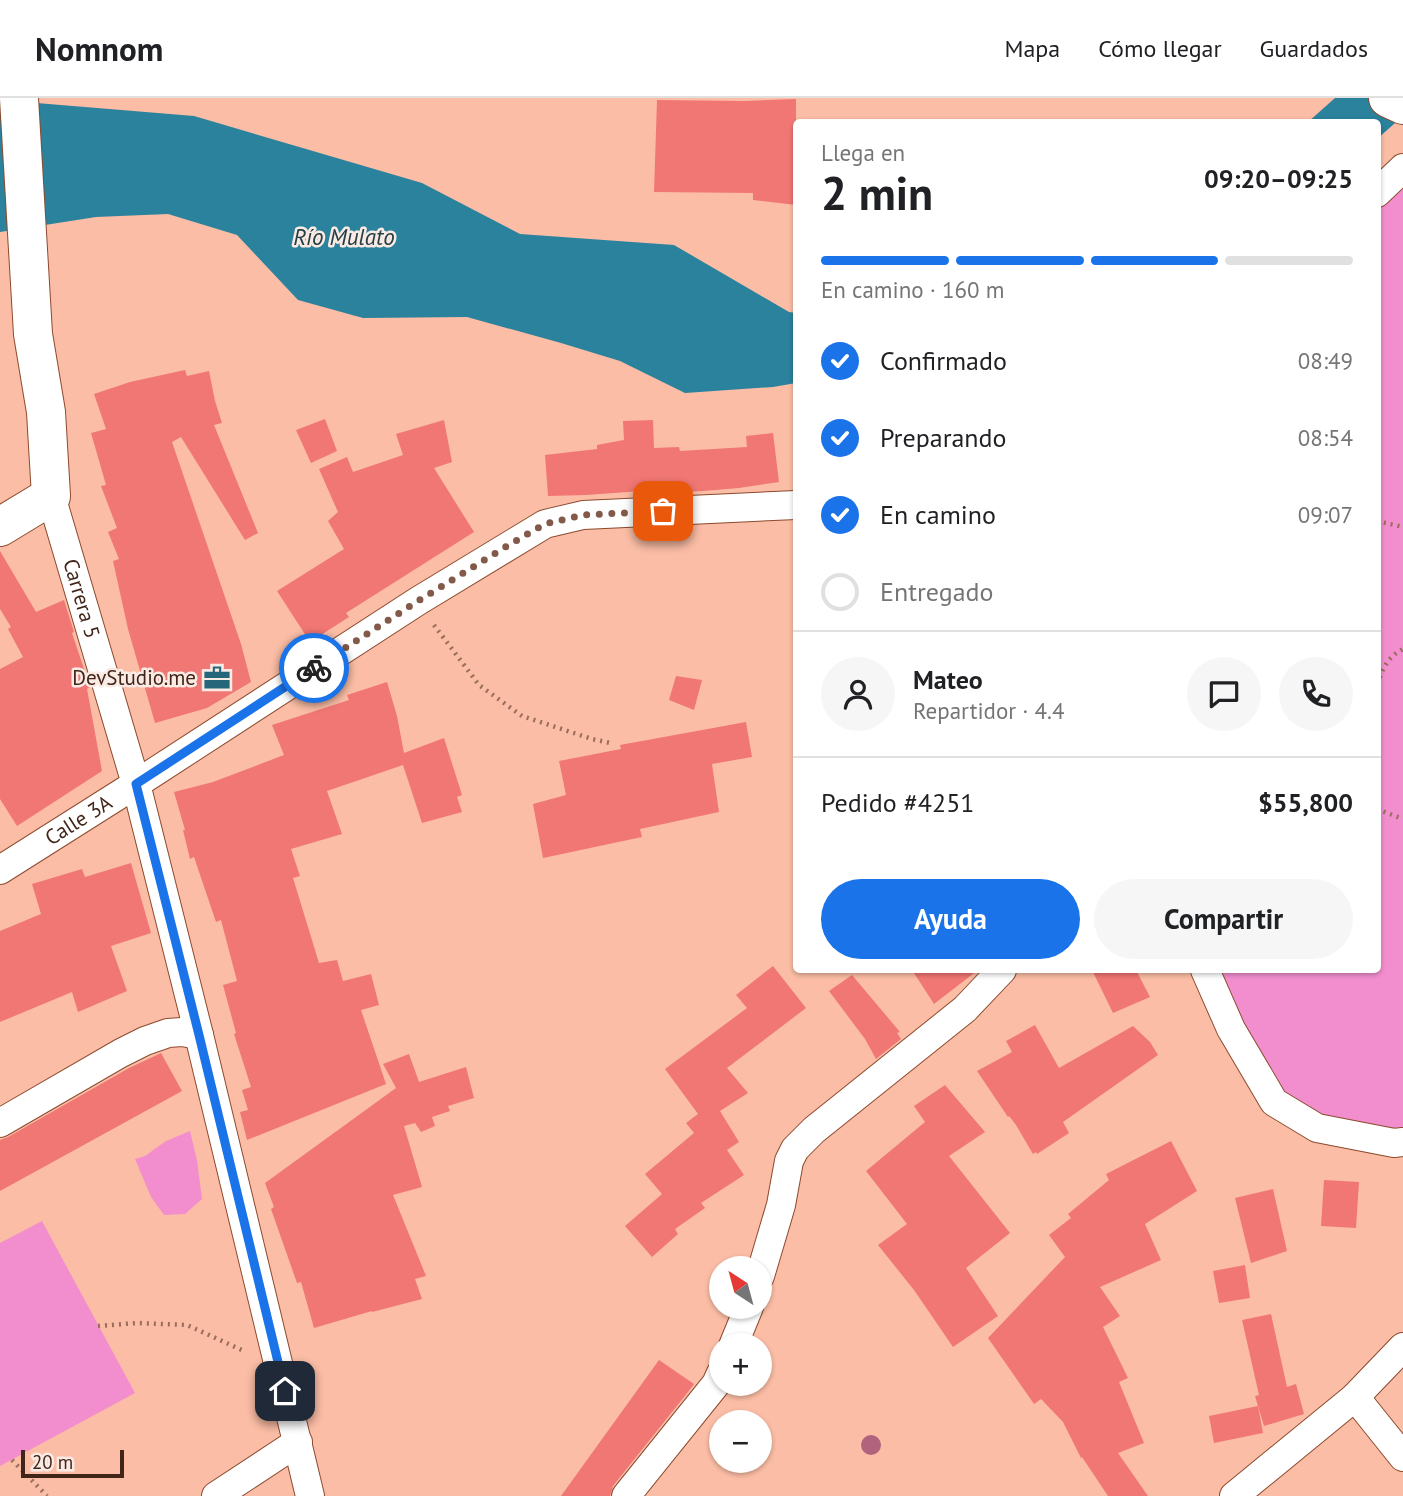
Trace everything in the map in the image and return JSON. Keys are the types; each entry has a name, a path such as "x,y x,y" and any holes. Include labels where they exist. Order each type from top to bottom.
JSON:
{"main road":[{"name":"Carrera 5","path":"19,98 33,334 46,412 51,496"},
{"path":"1388,98 1403,104"},
{"path":"0,527 51,496"}],"street":[{"path":"1381,189 1403,168"},
{"name":"Carrera 5","path":"51,496 136,784 310,1496"},
{"name":"Calle 3A","path":"0,870 418,601 545,524 583,515 793,505"},
{"path":"766,1256 794,1149 965,1009 999,973"},
{"path":"1206,973 1231,1029 1274,1102 1317,1128 1394,1143 1403,1142"},
{"path":"0,1122 145,1041 168,1033 199,1035"},
{"path":"1234,1496 1355,1397 1403,1347"},
{"path":"626,1496 709,1393"},
{"path":"1355,1397 1403,1457"},
{"path":"216,1496 298,1442"}],"path":[{"path":"1381,523 1403,527"},
{"path":"418,601 479,685 502,703 522,716 610,743"},
{"path":"1381,674 1386,662 1403,649"},
{"path":"1381,811 1403,819"},
{"path":"98,1325 187,1325 281,1372"},
{"path":"12,1460 47,1496"}],"shaded area":[{"path":"1403,168 1403,1142 1274,1102 1207,973 1381,973 1381,189"},
{"path":"190,1131 202,1199 185,1214 164,1215 151,1197 135,1159"},
{"path":"42,1221 135,1393 0,1466 0,1243"}],"water":[{"path":"1335,98 1403,98 1403,116 1381,135 1381,119 1311,119"},
{"name":"Río Mulato","path":"0,100 194,116 422,183 520,234 674,245 793,313 793,384 685,393 620,361 467,317 363,318 298,300 237,235 168,214 96,217 0,232"}],"building":[{"path":"796,99 796,119 793,119 793,205 753,200 753,193 654,192 657,100"},
{"path":"185,370 187,376 209,371 222,423 214,425 258,533 245,540 181,437 172,442 241,644 251,682 207,708 155,723 128,629 113,561 119,559 108,532 117,528 101,486 106,485 91,433 106,429 94,394 130,382"},
{"path":"325,419 337,451 311,463 296,430"},
{"path":"444,420 452,462 434,468 474,532 346,613 349,617 310,642 277,591 344,549 328,521 338,512 319,469 347,457 353,472 403,455 396,434"},
{"path":"653,420 654,448 679,447 680,451 747,447 746,436 773,433 779,482 703,491 548,496 545,455 597,449 597,445 624,440 623,421"},
{"path":"0,551 36,612 64,600 90,687 87,689 102,771 17,826 0,799 0,669 23,657 8,629 11,627 0,609"},
{"path":"676,676 702,680 694,710 669,700"},
{"path":"387,682 404,753 444,738 462,795 457,797 462,812 422,823 403,765 327,791 342,834 291,849 300,876 293,878 319,963 337,960 343,981 371,974 379,1005 361,1010 386,1084 247,1140 240,1112 248,1110 242,1090 251,1087 234,1034 236,1033 223,985 237,981 221,920 216,922 194,857 190,859 174,792 213,782 284,755 272,725 349,700 347,695"},
{"path":"746,722 752,757 712,764 719,812 640,829 642,837 543,858 533,804 566,795 559,761 621,749 620,745"},
{"path":"131,863 151,933 111,946 127,991 78,1012 72,992 0,1022 0,931 41,914 32,884 82,869 85,877"},
{"path":"773,966 806,1008 727,1068 748,1093 720,1111 739,1142 727,1150 744,1175 701,1203 705,1208 675,1229 678,1234 652,1257 625,1226 662,1194 645,1174 694,1133 686,1123 698,1114 665,1069 747,1008 736,995"},
{"path":"914,973 974,973 934,1004"},
{"path":"1093,973 1138,973 1150,997 1113,1013"},
{"path":"852,975 900,1032 897,1033 901,1039 876,1059 865,1039 829,991"},
{"path":"1035,1025 1059,1068 1133,1026 1150,1042 1158,1055 1063,1122 1069,1133 1033,1154 1016,1125 977,1071 1012,1052 1006,1041"},
{"path":"161,1053 182,1091 0,1191 0,1140"},
{"path":"409,1054 419,1082 466,1067 474,1098 448,1106 450,1111 432,1117 435,1126 421,1132 415,1123 404,1126 422,1187 393,1195 426,1276 415,1279 422,1299 314,1328 301,1282 297,1283 271,1209 274,1207 265,1183 396,1088 383,1064"},
{"path":"945,1085 985,1132 949,1156 1010,1233 966,1268 998,1316 953,1347 914,1290 878,1245 907,1224 866,1171 925,1122 914,1106"},
{"path":"1171,1141 1197,1191 1145,1224 1161,1260 1100,1287 1120,1316 1103,1327 1128,1378 1119,1382 1144,1443 1118,1453 1148,1496 1108,1496 1081,1458 1063,1422 1041,1399 1034,1404 988,1338 1065,1257 1049,1235 1071,1218 1068,1214 1109,1180 1106,1174"},
{"path":"1324,1180 1359,1182 1356,1228 1321,1226"},
{"path":"1273,1189 1287,1251 1251,1263 1235,1198"},
{"path":"1245,1265 1250,1298 1219,1303 1213,1271"},
{"path":"1271,1314 1287,1387 1296,1384 1304,1414 1264,1426 1255,1396 1259,1395 1242,1320"},
{"path":"659,1360 694,1384 613,1486 610,1496 561,1496"},
{"path":"1258,1406 1263,1433 1214,1443 1209,1416"}],"way so far":[{"path":"314,668 545,524 583,515 663,511"}],"place":[{"name":"DevStudio.me","path":"217,678"}],"route":[{"path":"285,1391 136,784 314,668"}]}
